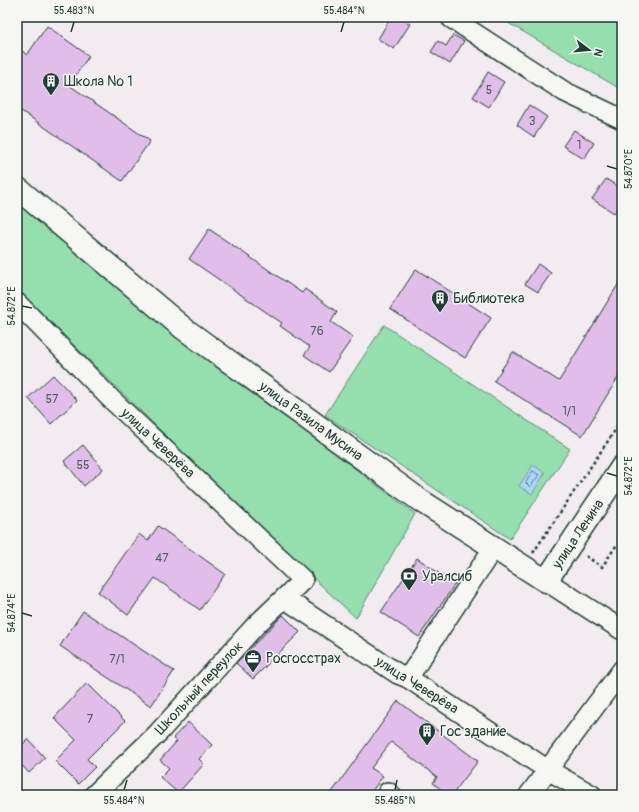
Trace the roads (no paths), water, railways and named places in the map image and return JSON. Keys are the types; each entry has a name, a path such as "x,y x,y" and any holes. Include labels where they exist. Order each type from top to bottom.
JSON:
{"main road":[{"name":"улица Разила Мусина","path":"17,188 183,328 421,501 546,581"},
{"name":"улица Ленина","path":"546,581 622,467"}],"street":[{"path":"451,18 565,92 622,119"},
{"name":"улица Чеверёва","path":"17,303 111,399 303,580"},
{"path":"408,678 494,548"},
{"name":"Школьный переулок","path":"94,795 158,733 256,625 303,580"},
{"name":"улица Разила Мусина","path":"546,581 622,630"},
{"name":"улица Чеверёва","path":"284,598 582,793"},
{"path":"529,795 622,670"}],"water":[{"path":"533,465 545,473 532,494 519,486"}],"place":[{"name":"Школа № 1","path":"51,96"},
{"name":"Библиотека","path":"440,313"},
{"name":"Уралсиб","path":"409,591"},
{"name":"Росгосстрах","path":"253,673"},
{"name":"Гос здание","path":"427,746"}]}
